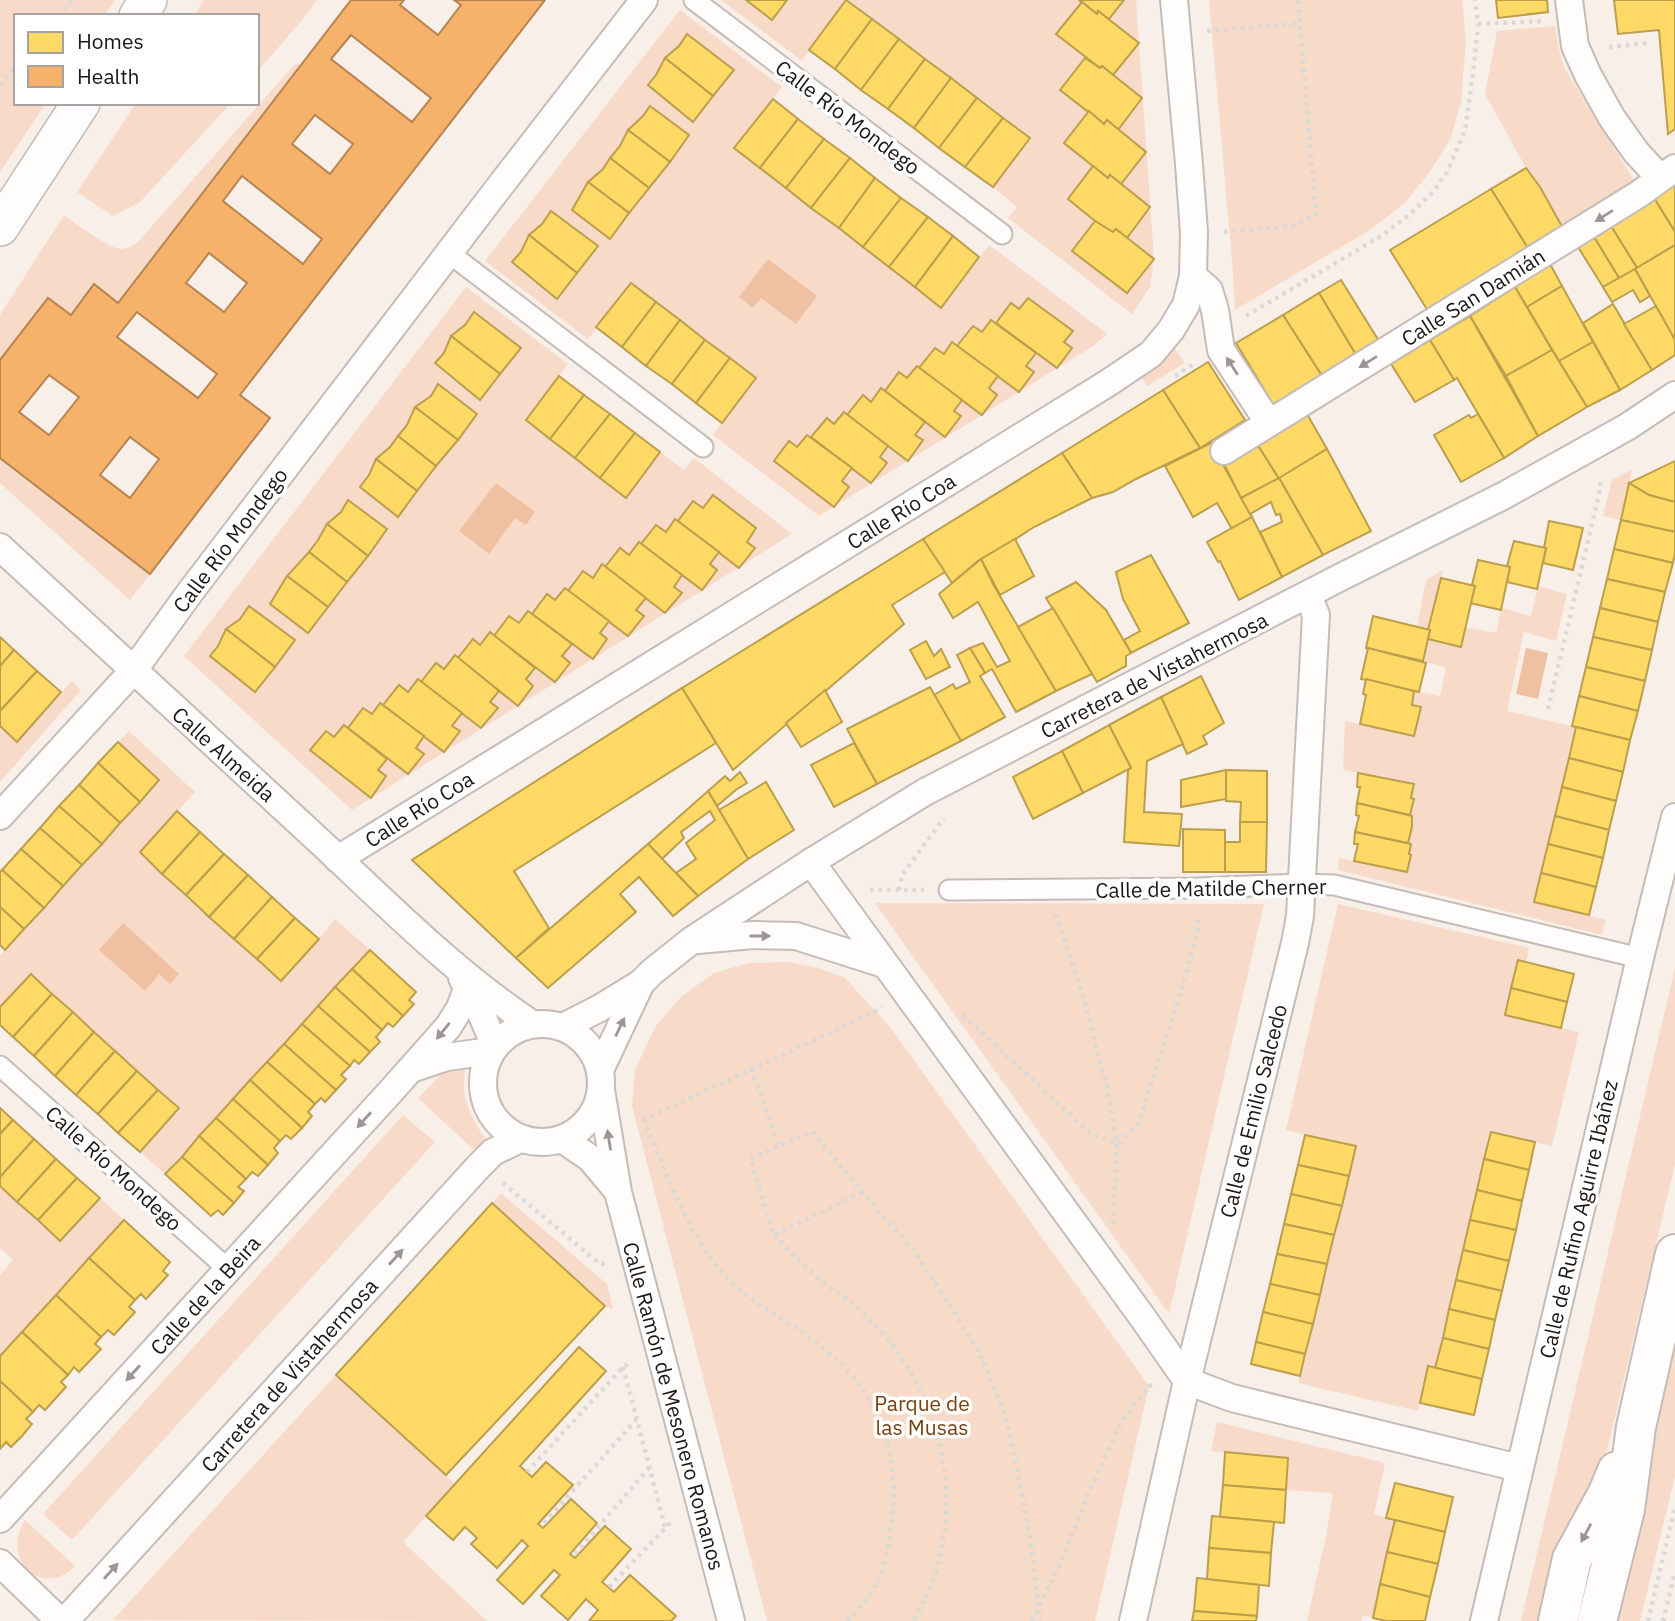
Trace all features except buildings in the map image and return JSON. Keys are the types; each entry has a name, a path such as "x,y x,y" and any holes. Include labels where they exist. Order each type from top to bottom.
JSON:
{"main road":[{"path":"0,227 79,105"},
{"path":"1597,1621 1625,1509 1636,1427 1675,1254"},
{"path":"1558,1621 1572,1559 1608,1493 1636,1427"}],"street":[{"name":"Calle Río Mondego","path":"0,816 133,671 191,591 644,0"},
{"name":"Calle Río Mondego","path":"694,0 1002,234"},
{"name":"Calle Río Coa","path":"338,859 1151,354 1171,330 1186,305 1193,276 1193,219 1174,0"},
{"path":"1569,0 1575,46 1612,118 1636,152 1667,173"},
{"name":"Calle San Damián","path":"1224,451 1639,194 1667,173"},
{"path":"449,253 703,447"},
{"path":"1193,276 1209,290 1221,350 1269,423"},
{"name":"Carretera de Vistahermosa","path":"563,1027 641,983 692,940 925,792 1503,496 1627,427 1675,395"},
{"name":"Carretera de Vistahermosa","path":"1627,427 1675,407"},
{"name":"Calle Almeida","path":"0,547 449,960 505,1006 533,1024"},
{"name":"Calle de Emilio Salcedo","path":"1133,1621 1187,1381 1300,916 1316,615 1308,595"},
{"name":"Calle de Rufino Aguirre Ibáñez","path":"1484,1621 1675,817"},
{"path":"811,862 1187,1381 1232,1398 1519,1468"},
{"name":"Calle de Matilde Cherner","path":"949,890 1334,885 1640,958"},
{"path":"692,940 752,935 796,936 884,964"},
{"name":"Calle Almeida","path":"449,960 478,1006 493,1048"},
{"name":"Carretera de Vistahermosa","path":"601,1080 641,983"},
{"name":"Calle de la Beira","path":"0,1519 448,1027 460,1008 467,986"},
{"path":"533,1024 563,1027 576,1034 595,1056 601,1080 594,1111 581,1128 562,1139 541,1143 520,1139 502,1127 489,1111 483,1091 483,1071 493,1048 518,1028 533,1024"},
{"name":"Calle de la Beira","path":"410,1070 447,1057 493,1048"},
{"name":"Calle Río Mondego","path":"0,1066 228,1269"},
{"name":"Calle Ramón de Mesonero Romanos","path":"601,1080 617,1190 731,1621"},
{"name":"Carretera de Vistahermosa","path":"65,1621 479,1166 493,1152 520,1139"},
{"name":"Calle Ramón de Mesonero Romanos","path":"562,1139 590,1158 617,1190"},
{"path":"0,1563 60,1621"}],"path":[{"path":"60,14 72,0"},
{"path":"1224,232 1292,226 1316,215 1298,0"},
{"path":"1241,319 1381,236 1433,192 1447,172 1465,131 1478,24 1475,0"},
{"path":"1478,24 1551,21"},
{"path":"1207,31 1300,23"},
{"path":"1601,47 1649,43"},
{"path":"0,85 14,68"},
{"path":"1169,380 1201,359"},
{"path":"1548,709 1601,486 1598,478"},
{"path":"899,890 902,875 946,815"},
{"path":"1117,1143 1139,1123 1188,968 1198,927 1198,888"},
{"path":"858,890 949,890"},
{"path":"1048,890 1096,1040 1107,1087 1117,1143 1113,1235"},
{"path":"636,1123 882,1006"},
{"path":"961,1014 1091,1134 1117,1143"},
{"path":"751,1069 779,1146"},
{"path":"644,1119 680,1205 702,1244 723,1273 745,1296 836,1359 862,1387 878,1418 889,1446 894,1474 894,1508 889,1544 879,1579 863,1604 847,1621"},
{"path":"913,1621 934,1580 943,1547 947,1507 941,1444 913,1376 887,1338 859,1308 812,1273 774,1235 750,1159 812,1131 914,1251 980,1354 1005,1415 1014,1455 1031,1543 1040,1621"},
{"path":"503,1183 599,1263 606,1264"},
{"path":"774,1235 862,1192"},
{"path":"527,1472 623,1367 632,1361"},
{"path":"623,1367 665,1527"},
{"path":"1032,1621 1062,1560 1120,1424 1149,1385 1157,1384"},
{"path":"544,1523 636,1420"},
{"path":"575,1553 649,1467"},
{"path":"1648,1621 1675,1507"},
{"path":"609,1587 673,1520"},
{"path":"1664,1621 1675,1572"}],"green space":[{"path":"0,0 115,0 105,14 14,14 14,105 45,105 0,172"},
{"path":"204,0 317,0 259,70 259,14 194,14"},
{"path":"721,0 846,0 802,61"},
{"path":"848,0 1136,0 1154,259 1150,287 1132,314 1008,218 1017,207 993,187 1030,137"},
{"path":"1209,0 1462,0 1466,40 1461,101 1451,138 1431,170 1405,203 1370,230 1235,310 1233,273"},
{"path":"680,10 782,87 735,148 941,308 989,245 1107,334 1093,346 819,516 713,435 755,378 631,283 588,339 485,261"},
{"path":"1555,26 1565,69 1637,185 1564,230 1485,94 1497,31"},
{"path":"296,63 300,66 118,303 95,285 71,315 48,298 0,360 0,315 64,215 109,245 122,249 137,243"},
{"path":"135,105 229,105 140,202 113,216 77,192"},
{"path":"466,287 568,364 526,420 626,497 660,452 684,470 694,458 792,534 352,810 184,656"},
{"path":"1173,346 1185,363 1147,386 1142,378 1159,364"},
{"path":"0,458 150,574 130,600 0,483"},
{"path":"1632,470 1621,520 1603,516 1612,480"},
{"path":"1443,570 1428,630 1417,627 1426,580"},
{"path":"1538,586 1567,594 1556,641 1524,632 1507,711 1576,727 1534,902 1606,920 1602,935 1338,870 1339,858 1407,872 1411,856 1411,845 1408,843 1412,827 1410,815 1414,799 1411,798 1414,784 1343,770 1345,721 1414,736 1421,708 1412,705 1414,691 1440,696 1446,668 1423,661 1428,639 1461,647 1465,627 1496,633 1501,608 1531,616"},
{"path":"72,681 81,690 0,782 0,726 17,741"},
{"path":"129,731 195,792 140,852 162,874 281,981 335,919 370,950 165,1174 140,1152 178,1108 31,974 0,1007 0,956 159,781 118,742"},
{"path":"875,903 1264,904 1169,1314 907,948"},
{"path":"1338,904 1529,948 1526,962 1518,961 1505,1015 1579,1032 1552,1146 1491,1132 1435,1368 1428,1367 1418,1411 1298,1383 1356,1146 1286,1130"},
{"name":"Parque de las Musas","path":"789,962 844,977 890,1027 1149,1386 1095,1621 767,1621 632,1106 635,1070 655,1027 682,996 714,973 749,963"},
{"path":"1675,968 1675,1164 1604,1463 1547,1621 1521,1621"},
{"path":"466,1064 464,1086 467,1104 485,1139 475,1151 418,1098 448,1068"},
{"path":"403,1115 435,1142 72,1540 43,1514"},
{"path":"0,1186 60,1241 100,1198 124,1220 0,1356 0,1275 13,1260 0,1248"},
{"path":"501,1193 607,1284 613,1309 605,1306 492,1203"},
{"path":"1675,1339 1675,1476 1640,1621 1610,1621"},
{"path":"336,1375 455,1484 403,1542 487,1621 113,1620"},
{"path":"1217,1422 1385,1463 1374,1514 1395,1520 1373,1618 1363,1615 1361,1621 1307,1621 1333,1493 1286,1490 1288,1458 1211,1451"},
{"path":"25,1520 75,1566 63,1575 50,1578 39,1577 29,1571 21,1561 18,1549 19,1535"}],"shaded area":[{"path":"768,259 817,296 796,324 761,298 753,308 739,297"},
{"path":"496,483 535,512 526,525 515,518 489,554 459,531"},
{"path":"1526,648 1548,653 1538,699 1516,694"},
{"path":"123,923 179,974 170,984 159,974 145,991 99,950"}]}
